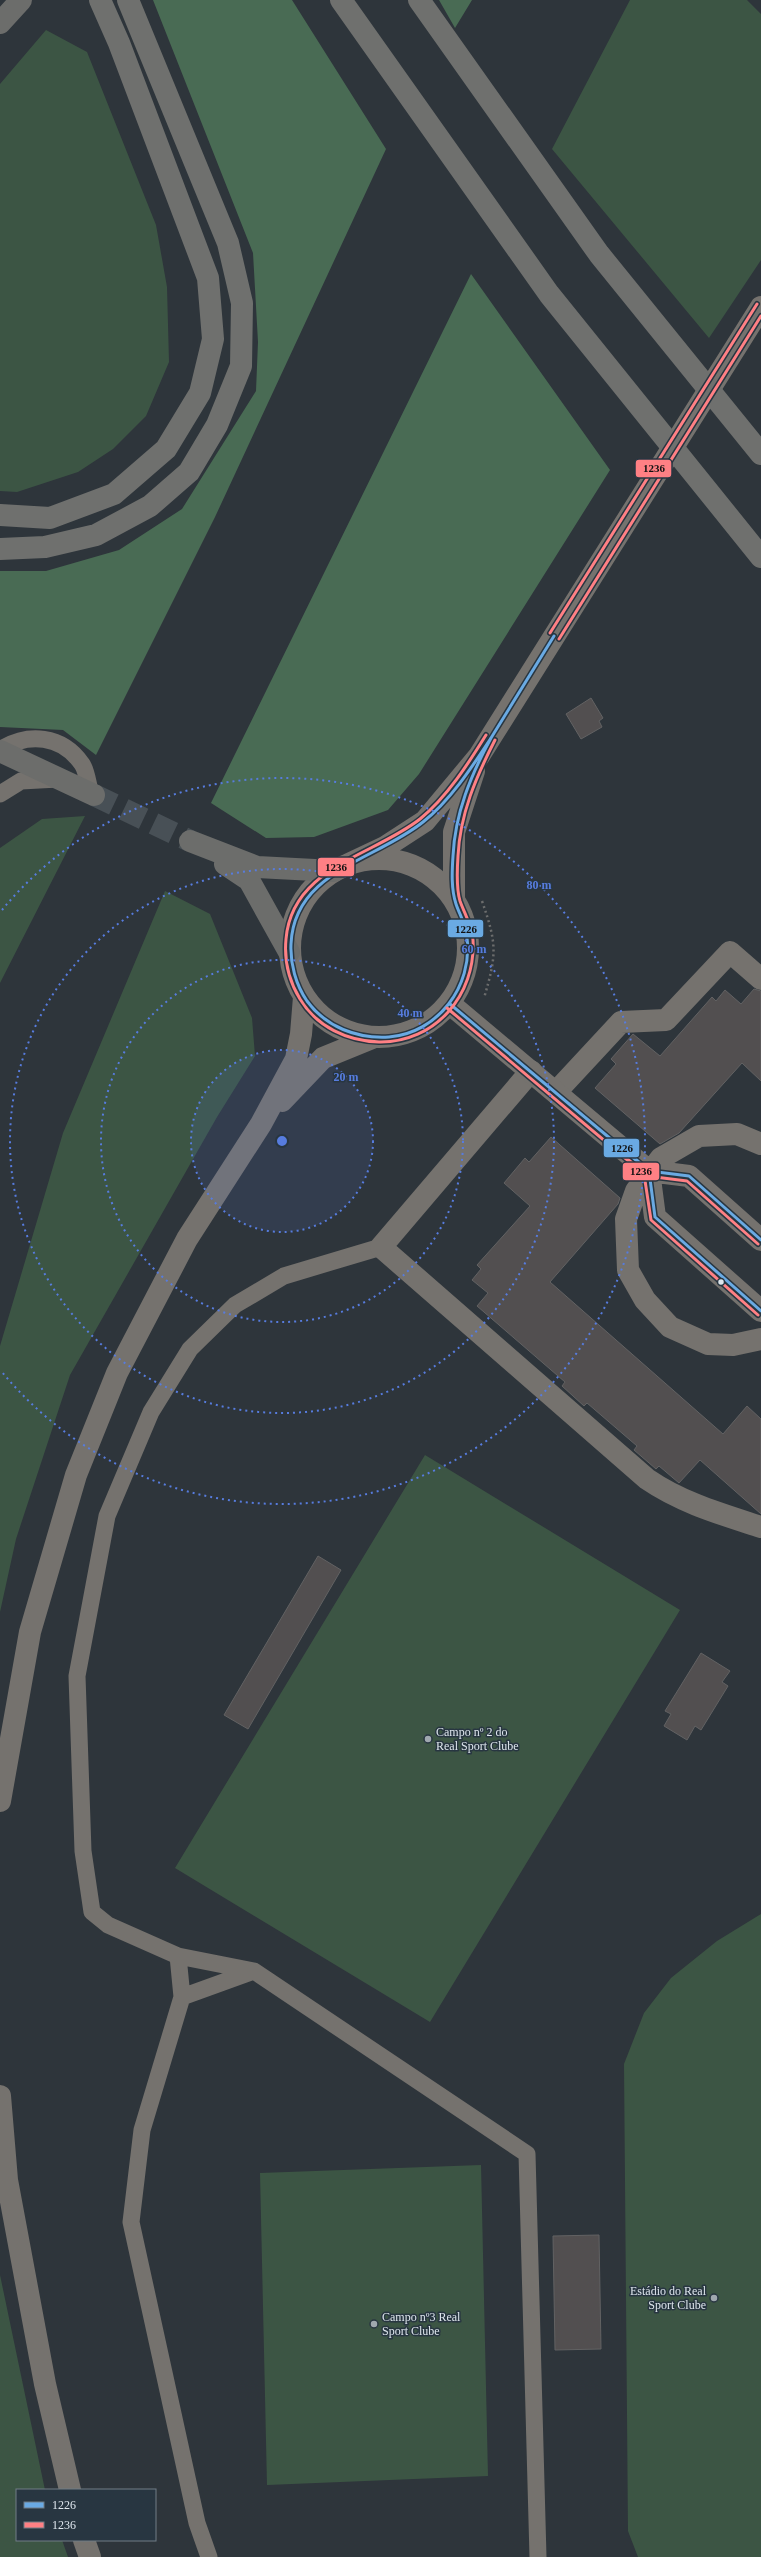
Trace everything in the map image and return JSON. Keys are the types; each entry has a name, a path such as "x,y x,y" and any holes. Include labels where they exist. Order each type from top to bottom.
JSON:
{"highway":[{"path":"0,515 50,518 114,494 166,449 200,393 213,339 208,278 119,43 100,0"},
{"path":"0,549 45,547 96,535 150,506 189,472 218,425 241,366 242,303 228,243 128,0"},
{"path":"341,0 549,294 761,557"},
{"path":"419,0 599,254 761,454"},
{"path":"0,28 11,11"},
{"path":"0,750 92,794"},
{"path":"289,952 249,880 194,843 257,867 341,867"}],"street":[{"path":"372,1038 345,1032 322,1017 304,997 294,976 289,952 292,928 300,906 315,886 341,867 385,847 425,821 479,756 761,308"},
{"path":"454,899 454,832 479,756"},
{"path":"261,1124 323,1058 372,1038 401,1035 428,1024 450,1004 463,979 469,952 465,924 454,899 434,877 408,863 378,859 341,867"},
{"path":"556,1092 621,1022 666,1020 730,952 761,979"},
{"path":"0,1801 30,1632 76,1476 117,1373 187,1239 261,1124 296,1059 302,1034 304,997"},
{"path":"450,1004 649,1171 689,1176 761,1240"},
{"path":"531,1071 381,1247 648,1479 669,1494 691,1504 761,1527"},
{"path":"761,1144 737,1134 699,1136 661,1158 649,1171 636,1191 626,1219 628,1270 645,1300 670,1327 708,1344 733,1345 761,1339"},
{"path":"649,1171 655,1216 761,1311"},
{"path":"0,2096 7,2180 45,2384 70,2489"},
{"path":"84,2541 90,2557"}],"lane":[{"path":"0,750 13,742 32,738 54,742 71,752 83,765 92,794"},
{"path":"0,794 21,781 60,779"},
{"path":"381,1247 284,1276 235,1305 190,1349 151,1412 107,1516 77,1676 83,1851 92,1912 108,1925 178,1956 254,1970 527,2154 538,2557"},
{"path":"178,1956 182,1997 142,2130 131,2222 197,2523 210,2557"},
{"path":"182,1997 254,1970"}],"path":[{"path":"480,895 493,932 494,962 484,998 489,1004"}],"green space":[{"path":"153,0 292,0 386,149 215,517 96,755 63,730 0,727 0,571 46,571 119,550 182,509 256,391 258,342 253,253"},
{"path":"439,0 472,0 455,28"},
{"path":"630,0 747,0 761,14 761,260 709,338 552,149"},
{"path":"46,30 87,52 156,225 167,287 169,362 146,416 113,449 78,472 17,492 0,491 0,84"},
{"path":"471,274 610,470 419,774 388,810 314,837 266,838 211,803"},
{"path":"85,816 0,983 0,848 42,819"},
{"path":"165,891 210,914 252,1018 255,1056 217,1117 70,1375 16,1539 0,1612 0,1346 63,1133"},
{"name":"Campo nº 2 do Real Sport Clube","path":"425,1455 680,1610 430,2022 175,1868"},
{"name":"Estádio do Real Sport Clube","path":"761,1914 761,2557 638,2557 628,2531 624,2064 644,2013 671,1978 717,1941"},
{"name":"Campo nº3 Real Sport Clube","path":"481,2165 488,2476 267,2485 260,2173"},
{"path":"0,2275 45,2489 16,2489 16,2541 62,2541 68,2557 0,2557"}],"building":[{"path":"591,698 603,718 599,721 602,727 581,739 566,714"},
{"path":"754,989 761,991 761,1081 742,1063 679,1133 660,1144 595,1088 616,1064 611,1059 633,1034 660,1056 712,997 716,1001 725,990 741,1004"},
{"path":"551,1137 620,1198 618,1204 550,1282 723,1434 747,1406 761,1419 761,1514 700,1460 679,1483 659,1466 656,1469 634,1450 637,1446 587,1403 584,1406 562,1386 565,1382 477,1306 488,1293 472,1280 481,1269 477,1265 530,1206 504,1183 525,1158 529,1162"},
{"path":"318,1556 341,1570 248,1729 224,1715"},
{"path":"701,1653 730,1671 722,1682 728,1686 701,1730 695,1726 687,1740 664,1726 671,1714 665,1711"},
{"path":"599,2235 601,2349 555,2350 553,2236"}],"tunnel":[{"path":"94,795 190,841"}],"transit line":[{"name":"1236","path":"550,633 757,304"},
{"name":"1236","path":"559,639 761,316"},
{"name":"1226","path":"491,738 554,636"},
{"name":"1226","path":"491,738 554,636"},
{"name":"1236","path":"486,735 456,780 430,810 401,832 338,866 319,879 303,895 292,915 286,939 286,955 290,978 296,992 307,1009 324,1025 334,1031 356,1039 367,1041 379,1042 399,1040 418,1034 434,1025 448,1012 459,997 467,979 472,960 473,940 458,891 457,873 459,840 475,782 495,740"},
{"name":"1226","path":"491,738 465,795 454,840 452,874 453,892 456,904 463,920 467,938 467,956 464,973 458,989 449,1004 437,1017 423,1027 407,1034 377,1037 365,1036 343,1030 323,1018 307,1001 294,974 291,944 296,919 306,899 322,883 340,870 404,835 433,814 460,783 491,738"},
{"name":"1226","path":"450,1004 649,1171 655,1217 761,1311"},
{"name":"1236","path":"447,1008 644,1174 651,1220 758,1315"},
{"name":"1226","path":"624,1149 649,1171 689,1176 761,1240"},
{"name":"1236","path":"621,1153 647,1176 687,1181 758,1244"}],"place":[{"name":"Campo nº 2 do Real Sport Clube","path":"428,1739"},
{"name":"Estádio do Real Sport Clube","path":"714,2298"},
{"name":"Campo nº3 Real Sport Clube","path":"374,2324"}]}
